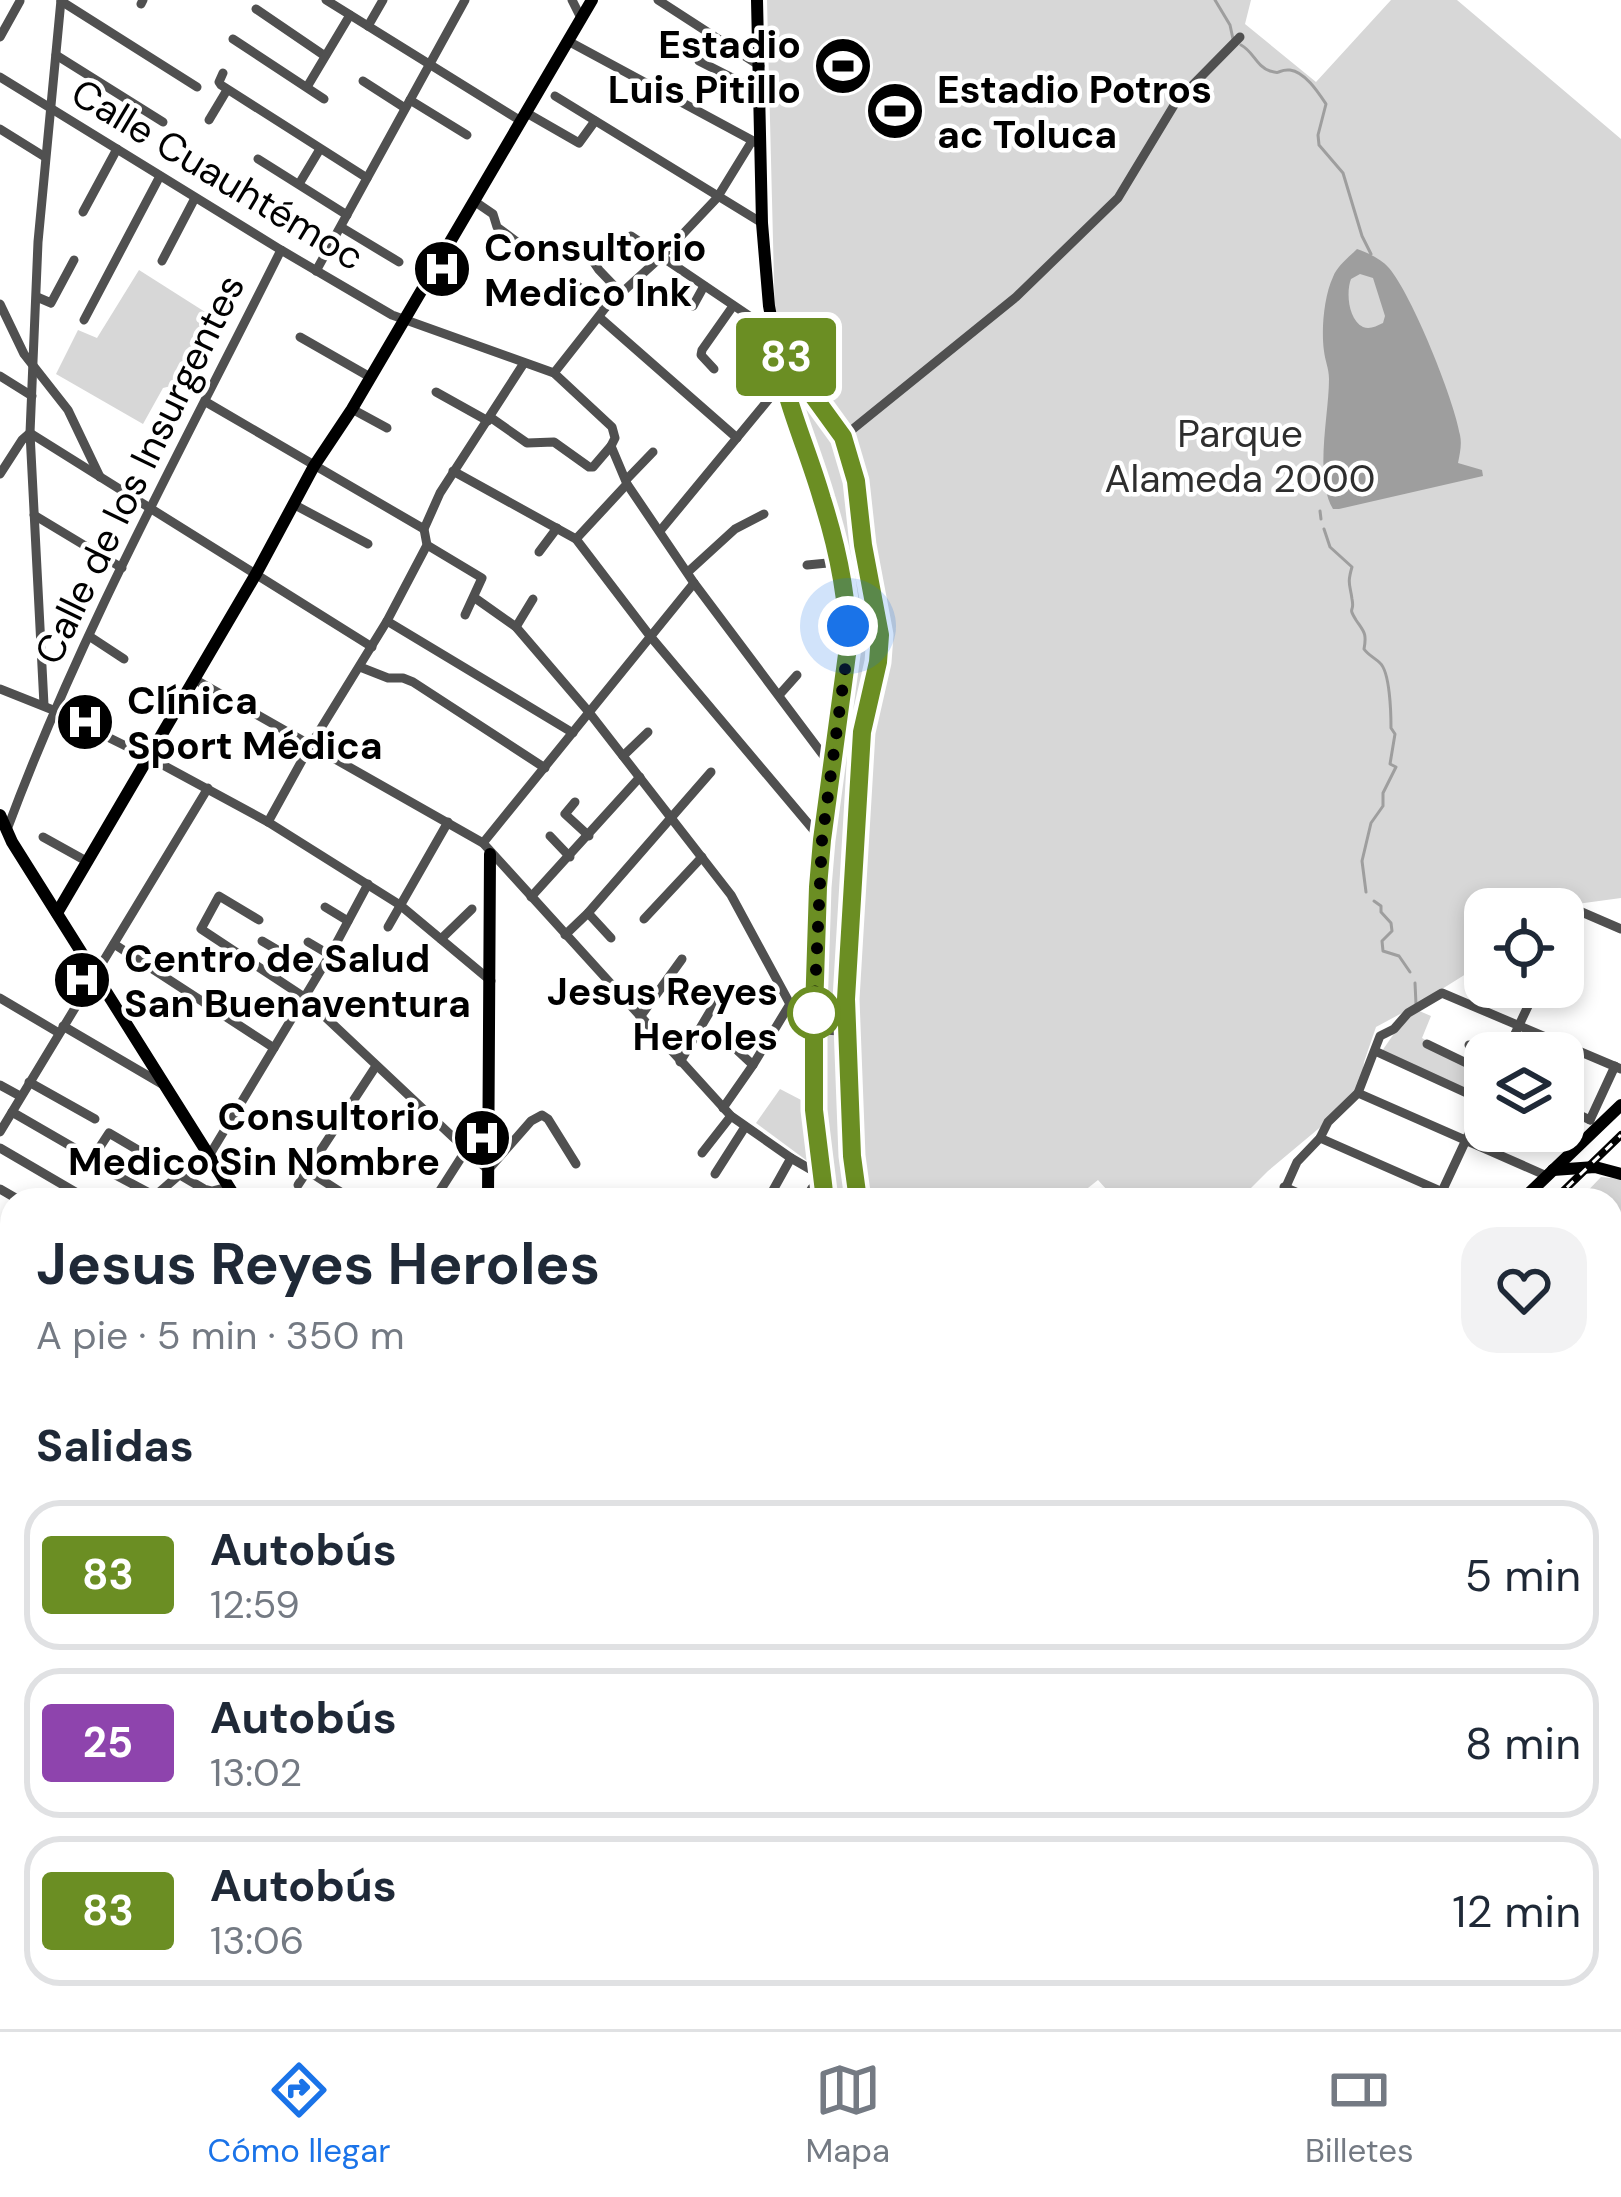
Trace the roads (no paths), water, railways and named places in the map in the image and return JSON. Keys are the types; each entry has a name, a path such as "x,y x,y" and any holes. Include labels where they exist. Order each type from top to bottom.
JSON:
{"main road":[{"path":"58,914 314,466 592,0"},
{"path":"757,0 757,143 773,332 782,382 823,500 846,603 848,647 822,840 814,1011 814,1110 823,1188"},
{"path":"778,354 784,354 843,437 856,481 880,635 862,732 846,999 856,1188"},
{"path":"4,833 228,1187"},
{"path":"487,848 491,981 488,1188"},
{"path":"1534,1188 1595,1122 1621,1105"},
{"path":"1550,1173 1595,1167 1621,1174"}],"street":[{"path":"368,26 383,0"},
{"path":"316,271 465,0"},
{"path":"572,0 581,18"},
{"path":"658,0 760,66"},
{"path":"0,37 20,1"},
{"path":"49,708 30,433 45,157 61,1 197,87"},
{"path":"330,1 523,117 579,143 595,121"},
{"path":"256,9 325,56"},
{"path":"307,87 350,15"},
{"path":"843,437 1016,297 1118,198 1176,102 1240,37"},
{"path":"232,39 324,99"},
{"path":"554,373 606,307 717,198 757,143 568,40"},
{"path":"56,55 163,122"},
{"path":"699,61 760,92"},
{"path":"223,73 219,83 227,90 367,178"},
{"name":"Calle Cuauhtémoc","path":"0,77 281,250 405,320 554,373 612,427 611,446 627,482 694,583 832,767"},
{"path":"362,81 466,135"},
{"path":"209,120 227,90"},
{"path":"555,96 762,223"},
{"path":"0,129 45,157"},
{"path":"83,212 117,149"},
{"path":"299,184 320,149"},
{"path":"258,159 347,215"},
{"path":"84,320 160,176"},
{"path":"162,261 195,198"},
{"path":"474,201 494,214 497,227 525,248"},
{"path":"341,227 399,262"},
{"path":"631,236 773,332"},
{"path":"582,245 622,295"},
{"name":"Calle de los Insurgentes","path":"4,833 49,708 281,250"},
{"path":"37,297 51,303 74,260"},
{"path":"575,285 606,307"},
{"path":"693,306 704,286"},
{"path":"0,304 24,354 68,410 100,477"},
{"path":"714,369 702,350 733,306"},
{"path":"599,317 737,438"},
{"path":"300,337 370,377"},
{"path":"268,822 427,545 424,530 440,493 524,363"},
{"path":"0,376 32,396"},
{"path":"660,531 782,382"},
{"path":"436,392 527,443 554,442 589,467 611,446"},
{"path":"206,402 424,530"},
{"path":"352,409 387,428"},
{"path":"30,433 372,647"},
{"path":"0,474 30,433"},
{"path":"576,539 653,452"},
{"path":"453,471 576,539 650,636 822,840"},
{"path":"292,504 368,544"},
{"path":"689,571 741,524 764,514"},
{"path":"34,515 122,568"},
{"path":"539,552 556,528"},
{"path":"427,545 483,581 465,615"},
{"path":"807,565 838,562"},
{"path":"487,848 588,711 694,583"},
{"path":"476,598 517,627 702,857 741,910 815,1042 821,1032 831,1029 847,1038"},
{"path":"517,627 532,599"},
{"path":"387,621 573,733"},
{"path":"89,636 124,658"},
{"path":"360,667 413,682 545,768"},
{"path":"780,694 797,675"},
{"path":"193,679 487,848 727,1112 822,1179 813,1188"},
{"path":"0,689 150,758 268,822 400,905 491,981"},
{"path":"623,756 647,733"},
{"path":"565,935 711,772"},
{"path":"531,897 640,777"},
{"path":"0,1131 208,788"},
{"path":"575,802 565,814 589,836"},
{"path":"388,927 448,822"},
{"path":"550,836 570,857"},
{"path":"44,837 88,862"},
{"path":"644,919 702,857"},
{"path":"209,1156 368,884"},
{"path":"259,920 219,896 201,927 304,997 488,1170 531,1121 542,1115 576,1164"},
{"path":"325,907 348,921"},
{"path":"441,939 472,910"},
{"path":"588,913 611,938"},
{"path":"1584,914 1621,929"},
{"path":"262,940 318,974"},
{"path":"308,942 330,955"},
{"path":"114,944 274,1048"},
{"path":"640,1017 682,959"},
{"path":"1284,1187 1329,1120 1358,1093 1380,1036 1442,993 1618,1068 1595,1122 1584,1117"},
{"path":"0,998 166,1086"},
{"path":"680,1061 718,998"},
{"path":"814,1011 832,1016 846,999"},
{"path":"703,1153 790,1004"},
{"path":"1516,1032 1528,1008"},
{"path":"724,1038 753,1065"},
{"path":"1427,1044 1464,1062"},
{"path":"1375,1051 1464,1091"},
{"path":"298,1185 376,1066"},
{"path":"29,1082 95,1119"},
{"path":"0,1085 20,1096"},
{"path":"1358,1093 1464,1141"},
{"path":"12,1112 76,1149"},
{"path":"715,1174 745,1127"},
{"path":"140,1188 93,1163 106,1134 204,1188"},
{"path":"1320,1138 1423,1188"},
{"path":"1444,1188 1464,1143"},
{"path":"0,1148 68,1188"},
{"path":"442,1188 466,1150"},
{"path":"1494,1152 1550,1173"},
{"path":"774,1188 791,1159"},
{"path":"308,1171 334,1188"},
{"path":"164,1188 179,1175"},
{"path":"221,1188 228,1187"}],"waterway":[{"path":"1215,0 1233,39"},
{"path":"1241,45 1266,69 1301,74 1326,104 1319,145 1343,173 1371,254"},
{"path":"1320,511 1321,519"},
{"path":"1324,529 1330,547 1352,567 1352,612 1364,633 1364,649 1386,675 1395,734 1390,764 1396,767 1383,793 1383,806 1371,823 1362,861 1366,892"},
{"path":"1374,901 1391,923 1392,931 1382,941 1383,951 1399,956 1410,972"},
{"path":"1415,983 1416,1004"}],"railway":[{"path":"1566,1188 1621,1135"}],"place":[{"name":"Estadio Luis Pitillo","path":"843,66"},
{"name":"Estadio Potros ac Toluca","path":"895,111"},
{"name":"Consultorio Medico Ink","path":"442,269"},
{"name":"Clínica Sport Médica","path":"85,722"},
{"name":"Centro de Salud San Buenaventura","path":"82,980"},
{"name":"Jesus Reyes Heroles","path":"814,1013"},
{"name":"Consultorio Medico Sin Nombre","path":"482,1138"}],"park label":[{"name":"Parque Alameda 2000","path":"1240,456"}]}
